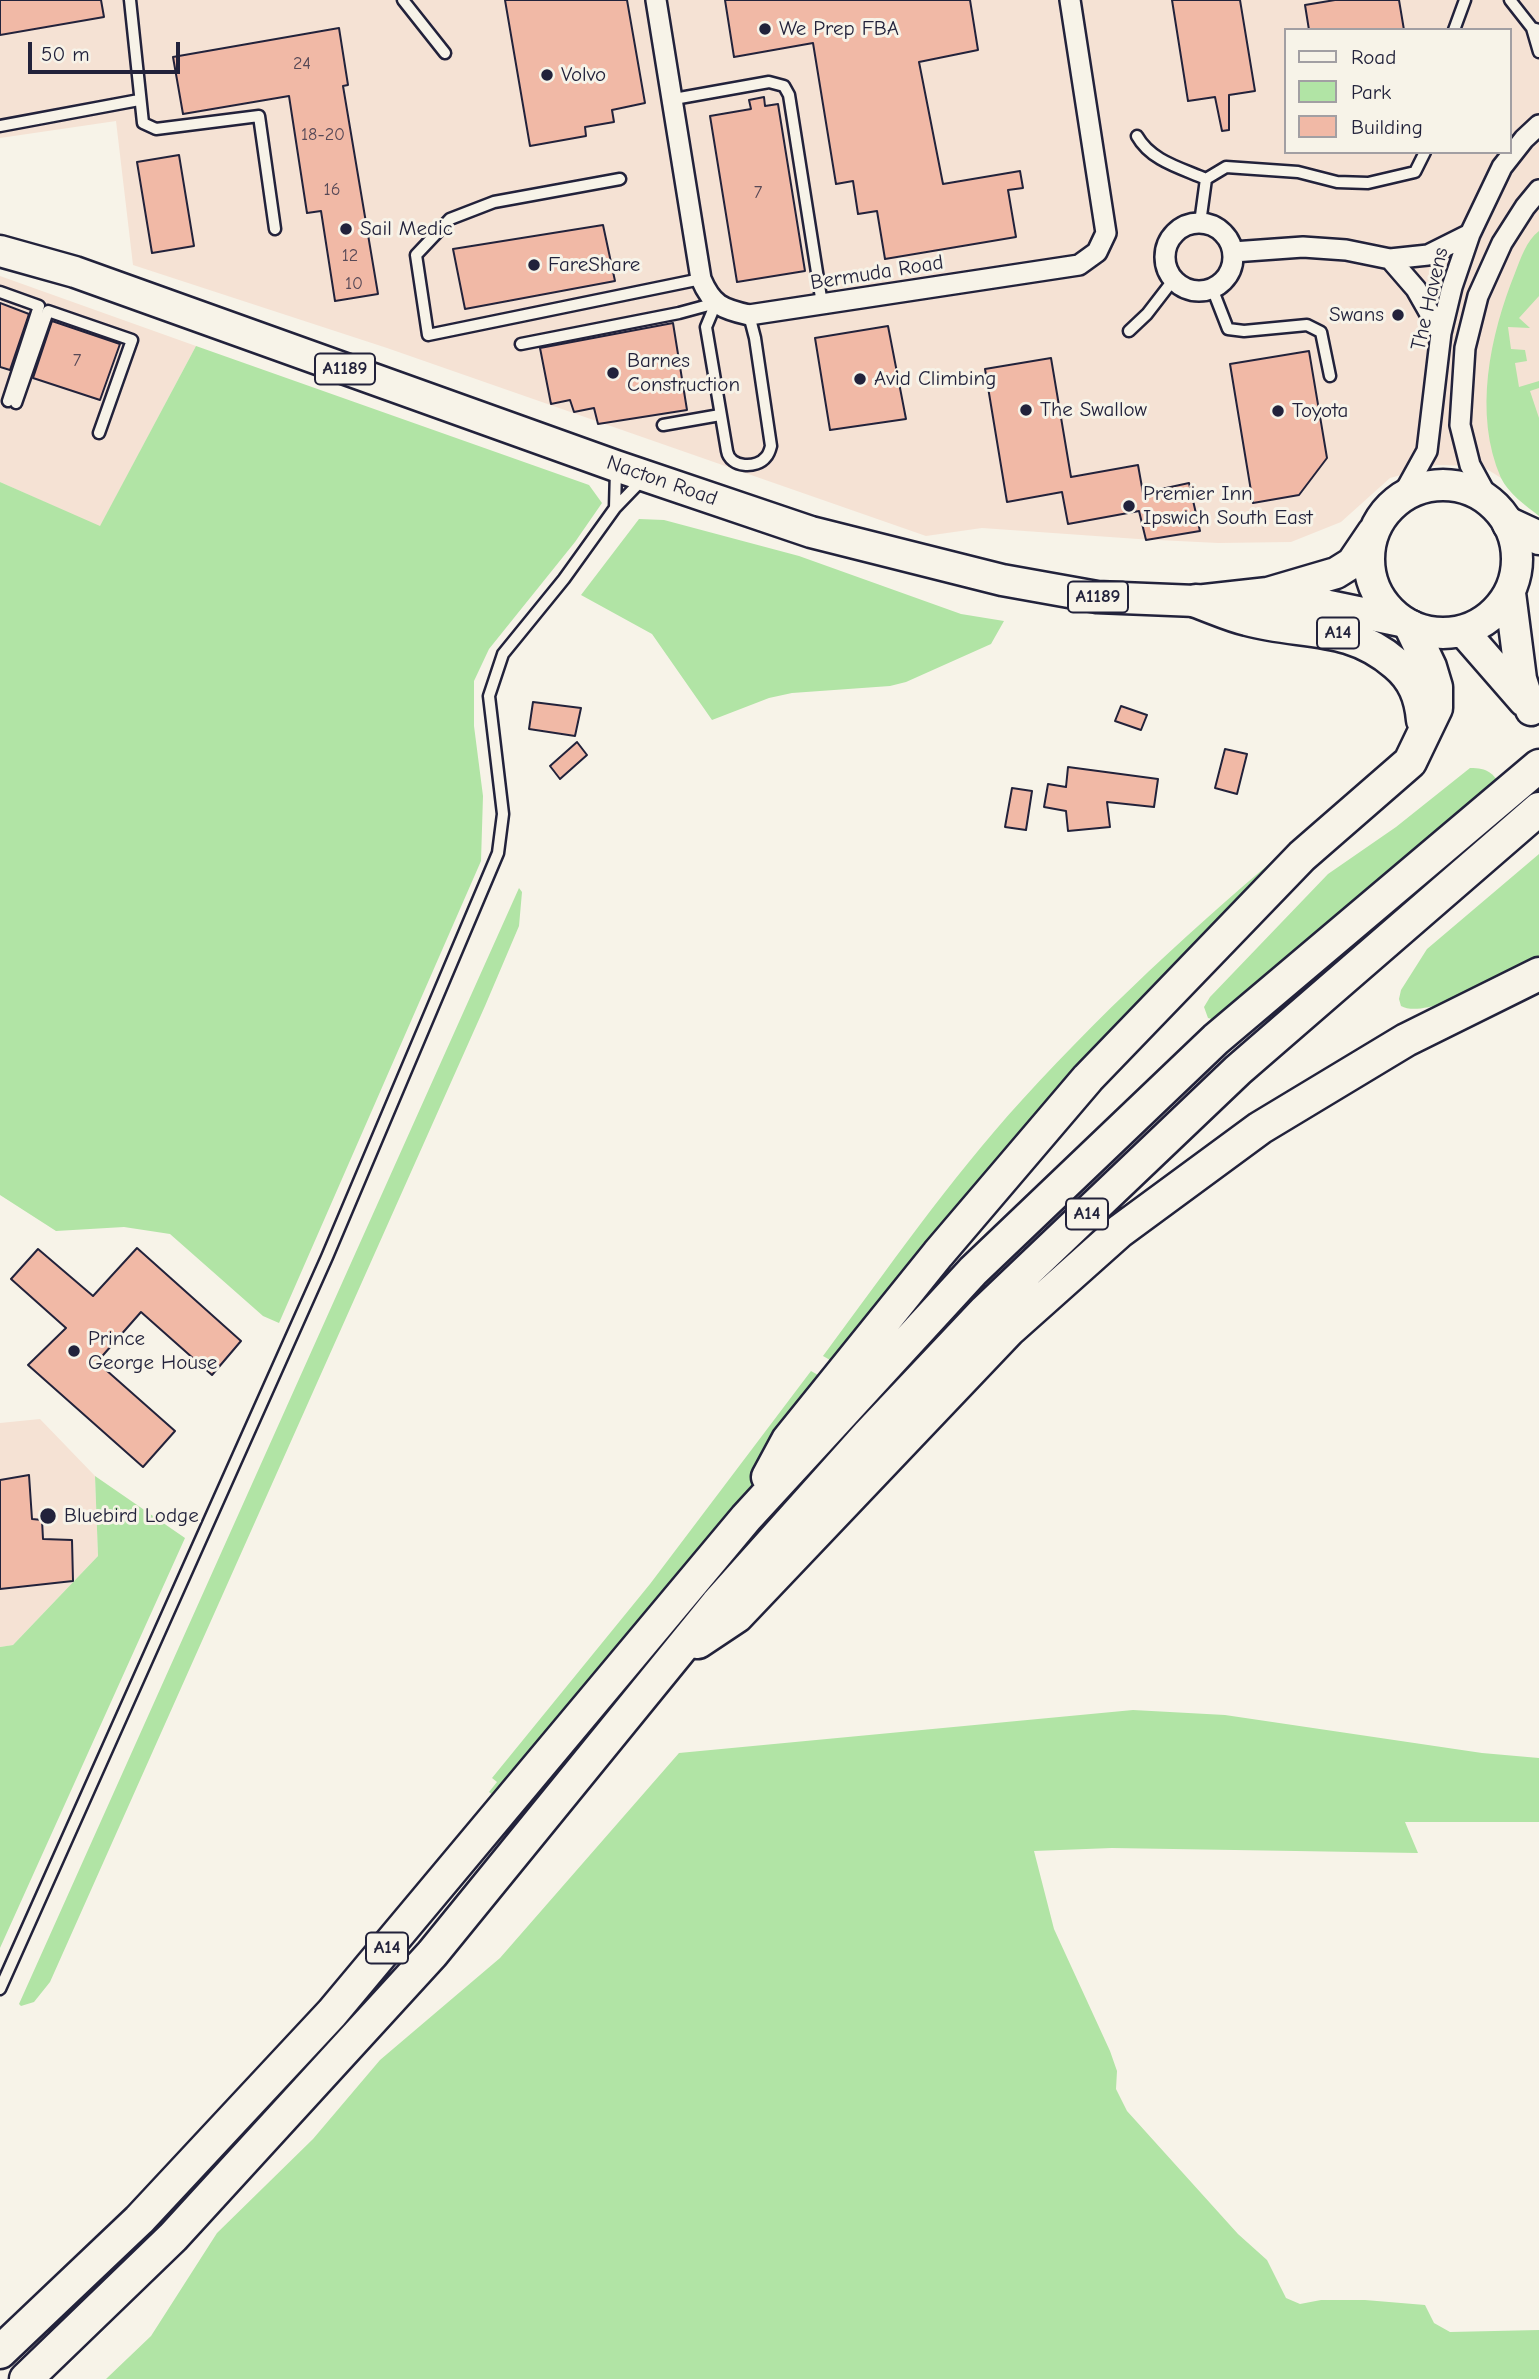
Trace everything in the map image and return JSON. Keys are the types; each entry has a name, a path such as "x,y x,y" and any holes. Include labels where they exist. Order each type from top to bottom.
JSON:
{"highway":[{"path":"1509,524 1539,538"},
{"name":"A14","path":"1196,601 1248,620 1338,633 1360,640 1382,652 1401,668 1416,687 1422,707 1424,736"},
{"name":"A14","path":"746,1518 788,1440 939,1254 1088,1078 1302,856 1410,762 1436,708 1436,687 1430,667 1406,624"},
{"name":"A14","path":"0,2352 139,2220 332,2013 746,1518 973,1271 1216,1039 1536,769"},
{"name":"A14","path":"26,2379 173,2238 432,1954 717,1604 869,1434 985,1311 1238,1070 1539,809"},
{"name":"A14","path":"674,1659 737,1616 1009,1330 1120,1231 1260,1128 1406,1040 1539,974"}],"main road":[{"name":"Nacton Road","path":"0,237 75,272"},
{"name":"Nacton Road","path":"0,251 75,272 616,466 811,532 1002,580 1097,597 1196,601 1268,593 1336,573 1352,563 1373,532"},
{"path":"1510,593 1488,619 1463,631 1443,634 1423,632 1406,624 1382,603 1371,580 1368,555 1373,532 1385,511 1419,488 1446,484 1472,490 1489,500 1509,524 1517,549 1518,563 1510,593 1521,679 1535,713"},
{"name":"Nacton Road","path":"1268,593 1406,624"},
{"path":"1463,631 1535,713"}],"street":[{"path":"656,0 701,279 708,296 716,303"},
{"name":"Bermuda Road","path":"716,303 727,310 749,315 1079,265 1097,252 1106,233 1070,0"},
{"name":"The Havens","path":"1401,498 1427,451 1441,333 1452,287 1470,234 1502,167 1539,125"},
{"path":"1489,500 1470,465 1460,425 1465,348 1478,296 1502,243 1532,206 1539,190"},
{"path":"1199,223 1218,228 1225,234 1233,252 1229,274 1212,289 1202,291 1191,290 1174,279 1167,265 1167,247 1171,237 1179,230 1199,223"},
{"path":"1233,252 1303,247 1346,250 1390,259 1428,255 1470,234"},
{"path":"1390,259 1416,289 1441,333"}],"lane":[{"path":"130,0 143,123 156,129 259,116 275,229"},
{"path":"403,0 445,53"},
{"path":"1455,28 1465,0"},
{"path":"1510,0 1536,29 1539,52"},
{"path":"674,99 769,82 784,86 789,95 822,304"},
{"path":"0,126 139,100"},
{"path":"1137,136 1156,158 1206,179"},
{"path":"1199,223 1206,179 1226,167 1298,172 1337,181 1368,183 1415,172 1424,154"},
{"path":"620,179 494,202 450,219 416,255 428,335 701,279"},
{"path":"1129,331 1147,314 1174,279"},
{"path":"1212,289 1228,329 1244,331 1307,325 1321,332 1330,376"},
{"path":"0,292 39,306 12,402 48,311 132,340 99,433"},
{"path":"521,344 679,313 716,303"},
{"path":"716,303 706,327 730,461 755,464 768,456 771,446 755,338 749,315"},
{"path":"663,425 720,415"},
{"path":"615,508 616,466"},
{"path":"0,1990 332,1245 498,853 503,814 489,696 503,654 564,579 615,508 646,476"}],"shaded area":[{"path":"0,0 1539,0 1539,491 1528,495 1482,466 1437,465 1390,478 1341,522 1291,542 1218,543 982,528 926,536 387,348 133,265 116,121 0,138"},
{"path":"0,276 196,346 100,527 0,482"},
{"name":"Bluebird Lodge","path":"40,1419 95,1476 98,1556 13,1645 0,1647 0,1423"}],"green space":[{"path":"1539,231 1539,296 1519,318 1530,328 1508,327 1511,349 1525,350 1527,361 1515,363 1519,387 1539,381 1539,388 1530,391 1539,418 1539,516 1513,494 1501,478 1488,428 1487,401 1488,375 1498,322 1524,250"},
{"path":"196,346 589,485 602,503 575,542 489,649 474,681 474,726 483,796 481,861 279,1323 263,1316 170,1234 124,1227 56,1231 0,1195 0,482 100,526"},
{"path":"639,519 664,520 799,556 961,614 1004,621 991,644 906,682 890,686 792,693 769,698 712,720 652,634 581,595"},
{"path":"1470,768 1489,772 1502,787 1226,1023 1208,1018 1204,1007 1210,997 1328,874 1396,827"},
{"path":"1324,818 803,1425 501,1801 489,1792 497,1782 492,1778 650,1584 811,1371 818,1375 822,1371 827,1376 836,1373 827,1364 830,1360 823,1356 919,1226 995,1130 1057,1062 1130,989 1206,919"},
{"path":"1539,854 1539,959 1449,1001 1414,1009 1401,1006 1401,990 1427,949"},
{"path":"519,888 522,892 519,926 485,1006 50,1982 34,2002 21,2006 19,2004"},
{"path":"95,1476 185,1538 0,1948 0,1647 13,1645 98,1556"},
{"path":"1133,1710 1225,1715 1482,1753 1539,1758 1539,1822 1405,1822 1418,1853 1112,1848 1034,1851 1054,1929 1110,2051 1117,2071 1116,2089 1127,2111 1238,2234 1267,2260 1286,2298 1300,2304 1321,2300 1365,2300 1425,2305 1434,2323 1450,2332 1539,2330 1539,2379 106,2379 151,2336 217,2233 313,2139 380,2060 500,1958 679,1753"}],"building":[{"path":"0,0 101,0 104,17 0,35"},
{"path":"505,0 627,0 645,103 612,110 614,122 585,127 586,136 530,146"},
{"path":"725,0 970,0 978,50 919,62 943,184 1020,171 1023,188 1008,190 1016,237 885,259 877,211 858,214 853,181 836,184 813,43 734,57"},
{"path":"1172,0 1240,0 1255,91 1229,95 1229,130 1222,131 1215,97 1188,101"},
{"path":"1335,0 1399,0 1404,28 1309,28 1305,5"},
{"path":"339,28 348,85 343,86 378,294 335,301 321,211 307,213 289,96 183,114 173,57"},
{"path":"764,97 765,106 778,104 805,271 737,282 710,116 751,109 749,100"},
{"path":"179,155 194,246 152,253 137,162"},
{"name":"FareShare","path":"603,225 615,281 465,309 453,249"},
{"path":"0,303 29,314 10,370 0,367"},
{"path":"52,321 120,344 100,400 33,378"},
{"name":"Barnes Construction","path":"673,323 687,410 598,424 594,408 574,412 570,400 551,404 540,348"},
{"name":"Avid Climbing","path":"888,326 906,419 830,430 815,338"},
{"name":"Toyota","path":"1309,351 1327,458 1299,495 1253,503 1230,364"},
{"path":"1051,358 1071,477 1138,465 1143,493 1189,483 1200,531 1146,540 1139,511 1068,524 1062,492 1007,502 985,369"},
{"path":"533,702 581,708 575,736 529,729"},
{"path":"1121,706 1147,715 1141,730 1115,721"},
{"path":"577,742 587,755 560,779 550,766"},
{"path":"1225,749 1247,754 1237,794 1215,788"},
{"path":"1068,767 1158,779 1154,807 1107,802 1110,827 1068,831 1066,811 1044,807 1048,784 1066,787"},
{"path":"1012,788 1032,791 1026,830 1005,827"},
{"name":"Prince George House","path":"137,1248 241,1341 212,1375 141,1312 97,1362 175,1431 143,1467 28,1365 66,1328 11,1279 38,1249 93,1296"},
{"path":"29,1475 32,1519 42,1520 43,1539 72,1540 73,1581 0,1589 0,1480"}],"place":[{"name":"We Prep FBA","path":"765,29"},
{"name":"Volvo","path":"547,75"},
{"name":"Sail Medic","path":"346,229"},
{"name":"FareShare","path":"534,265"},
{"name":"Swans","path":"1398,315"},
{"name":"Barnes Construction","path":"613,373"},
{"name":"Avid Climbing","path":"860,379"},
{"name":"The Swallow","path":"1026,410"},
{"name":"Toyota","path":"1278,411"},
{"name":"Premier Inn Ipswich South East","path":"1129,506"},
{"name":"Prince George House","path":"74,1351"},
{"name":"Bluebird Lodge","path":"48,1516"}]}
